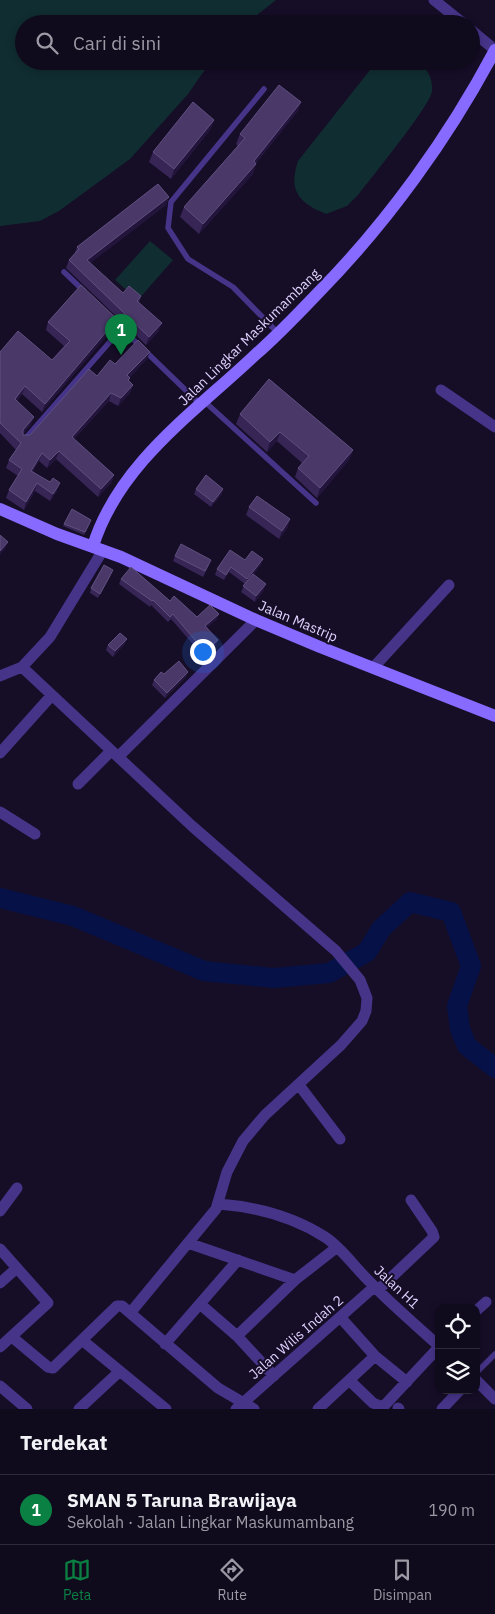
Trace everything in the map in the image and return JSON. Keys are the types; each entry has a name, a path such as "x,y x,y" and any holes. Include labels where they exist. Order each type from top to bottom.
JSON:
{"street":[{"path":"434,0 453,15"},
{"path":"480,38 495,50"},
{"name":"Jalan Lingkar Maskumambang","path":"98,548 106,512 128,478 202,403 278,333 348,262 452,124 495,50"},
{"path":"440,390 495,427"},
{"name":"Jalan Mastrip","path":"0,509 57,534 98,548 256,620 495,716"},
{"path":"0,676 22,667 50,637 98,548"},
{"path":"373,668 449,585"},
{"path":"78,784 115,753 256,620"},
{"path":"22,667 192,826 336,950 360,980 367,998 366,1011 362,1021 341,1045 265,1115 243,1140 232,1158 219,1204 131,1312"},
{"path":"0,753 52,695"},
{"path":"0,812 35,834"},
{"path":"299,1085 340,1139"},
{"path":"0,1211 17,1188"},
{"name":"Jalan Wilis Indah 2","path":"240,1405 434,1237 411,1200"},
{"name":"Jalan H1","path":"219,1204 258,1208 275,1213 317,1232 435,1343"},
{"path":"188,1243 295,1280"},
{"path":"238,1336 295,1280 336,1248"},
{"path":"0,1249 48,1303 0,1347"},
{"path":"165,1344 238,1260"},
{"path":"0,1283 17,1268"},
{"path":"480,1307 486,1302"},
{"path":"200,1304 238,1336 274,1376"},
{"path":"12,1337 48,1367 53,1368 116,1306 122,1306 218,1388 240,1405 254,1409"},
{"path":"341,1318 375,1356 407,1382"},
{"path":"82,1340 160,1407"},
{"path":"349,1380 373,1403 382,1407 437,1349"},
{"path":"318,1409 375,1356"},
{"path":"79,1409 120,1371"},
{"path":"480,1384 495,1399"},
{"path":"0,1386 27,1409"},
{"path":"442,1409 456,1394"}],"lane":[{"path":"264,89 171,202 168,228 188,259 233,287 278,333"},
{"path":"64,272 90,297"},
{"path":"103,310 202,403 316,503"},
{"path":"24,440 122,328"},
{"path":"480,1369 495,1354"}],"green space":[{"path":"0,0 276,0 257,15 15,15 15,70 205,70 188,94 130,159 59,211 40,221 0,226"},
{"path":"370,70 426,70 431,79 432,87 429,99 412,126 359,194 347,206 326,214 303,200 295,188 295,171 298,161"},
{"path":"150,241 173,260 138,300 115,280"}],"building":[{"path":"279,85 301,102 254,161 256,164 203,224 184,207 245,138 240,134"},
{"path":"193,102 214,120 174,169 153,152"},
{"path":"158,184 169,197 87,260 123,293 129,286 141,296 137,301 162,323 149,337 69,260 79,249 77,247"},
{"path":"81,285 117,319 45,404 25,386 15,399 34,417 23,430 23,435 30,435 89,369 97,376 110,360 115,364 138,340 150,352 127,375 130,378 128,380 133,385 121,398 111,393 72,437 114,475 101,489 59,451 50,460 42,453 31,471 50,482 53,478 60,483 53,494 37,483 26,502 9,490 22,469 9,460 21,443 0,423 0,352 18,331 52,360 70,341 48,322"},
{"path":"269,379 353,450 320,488 298,468 309,456 280,432 270,442 240,414"},
{"path":"206,475 223,489 213,502 196,489"},
{"path":"257,496 290,519 282,531 249,507"},
{"path":"72,509 91,520 85,532 64,524"},
{"path":"0,535 8,542 0,551"},
{"path":"181,544 211,560 205,571 175,556"},
{"path":"230,550 245,560 252,551 263,559 247,579 231,567 226,575 217,569"},
{"path":"104,565 113,570 100,594 91,588"},
{"path":"131,567 170,601 174,596 197,617 210,605 219,614 205,626 218,640 205,652 173,614 170,617 153,600 121,579"},
{"path":"253,574 266,584 256,596 243,586"},
{"path":"120,633 127,639 115,651 108,645"},
{"path":"179,661 188,672 167,693 154,680 161,672 164,674"}],"waterway":[{"path":"0,898 73,916 204,971 274,978 329,973 367,952 381,929 410,902 451,912 471,966 457,1006 460,1029 467,1046 495,1068"}],"place":[{"name":"SMAN 5 Taruna Brawijaya","path":"121,355"}]}
